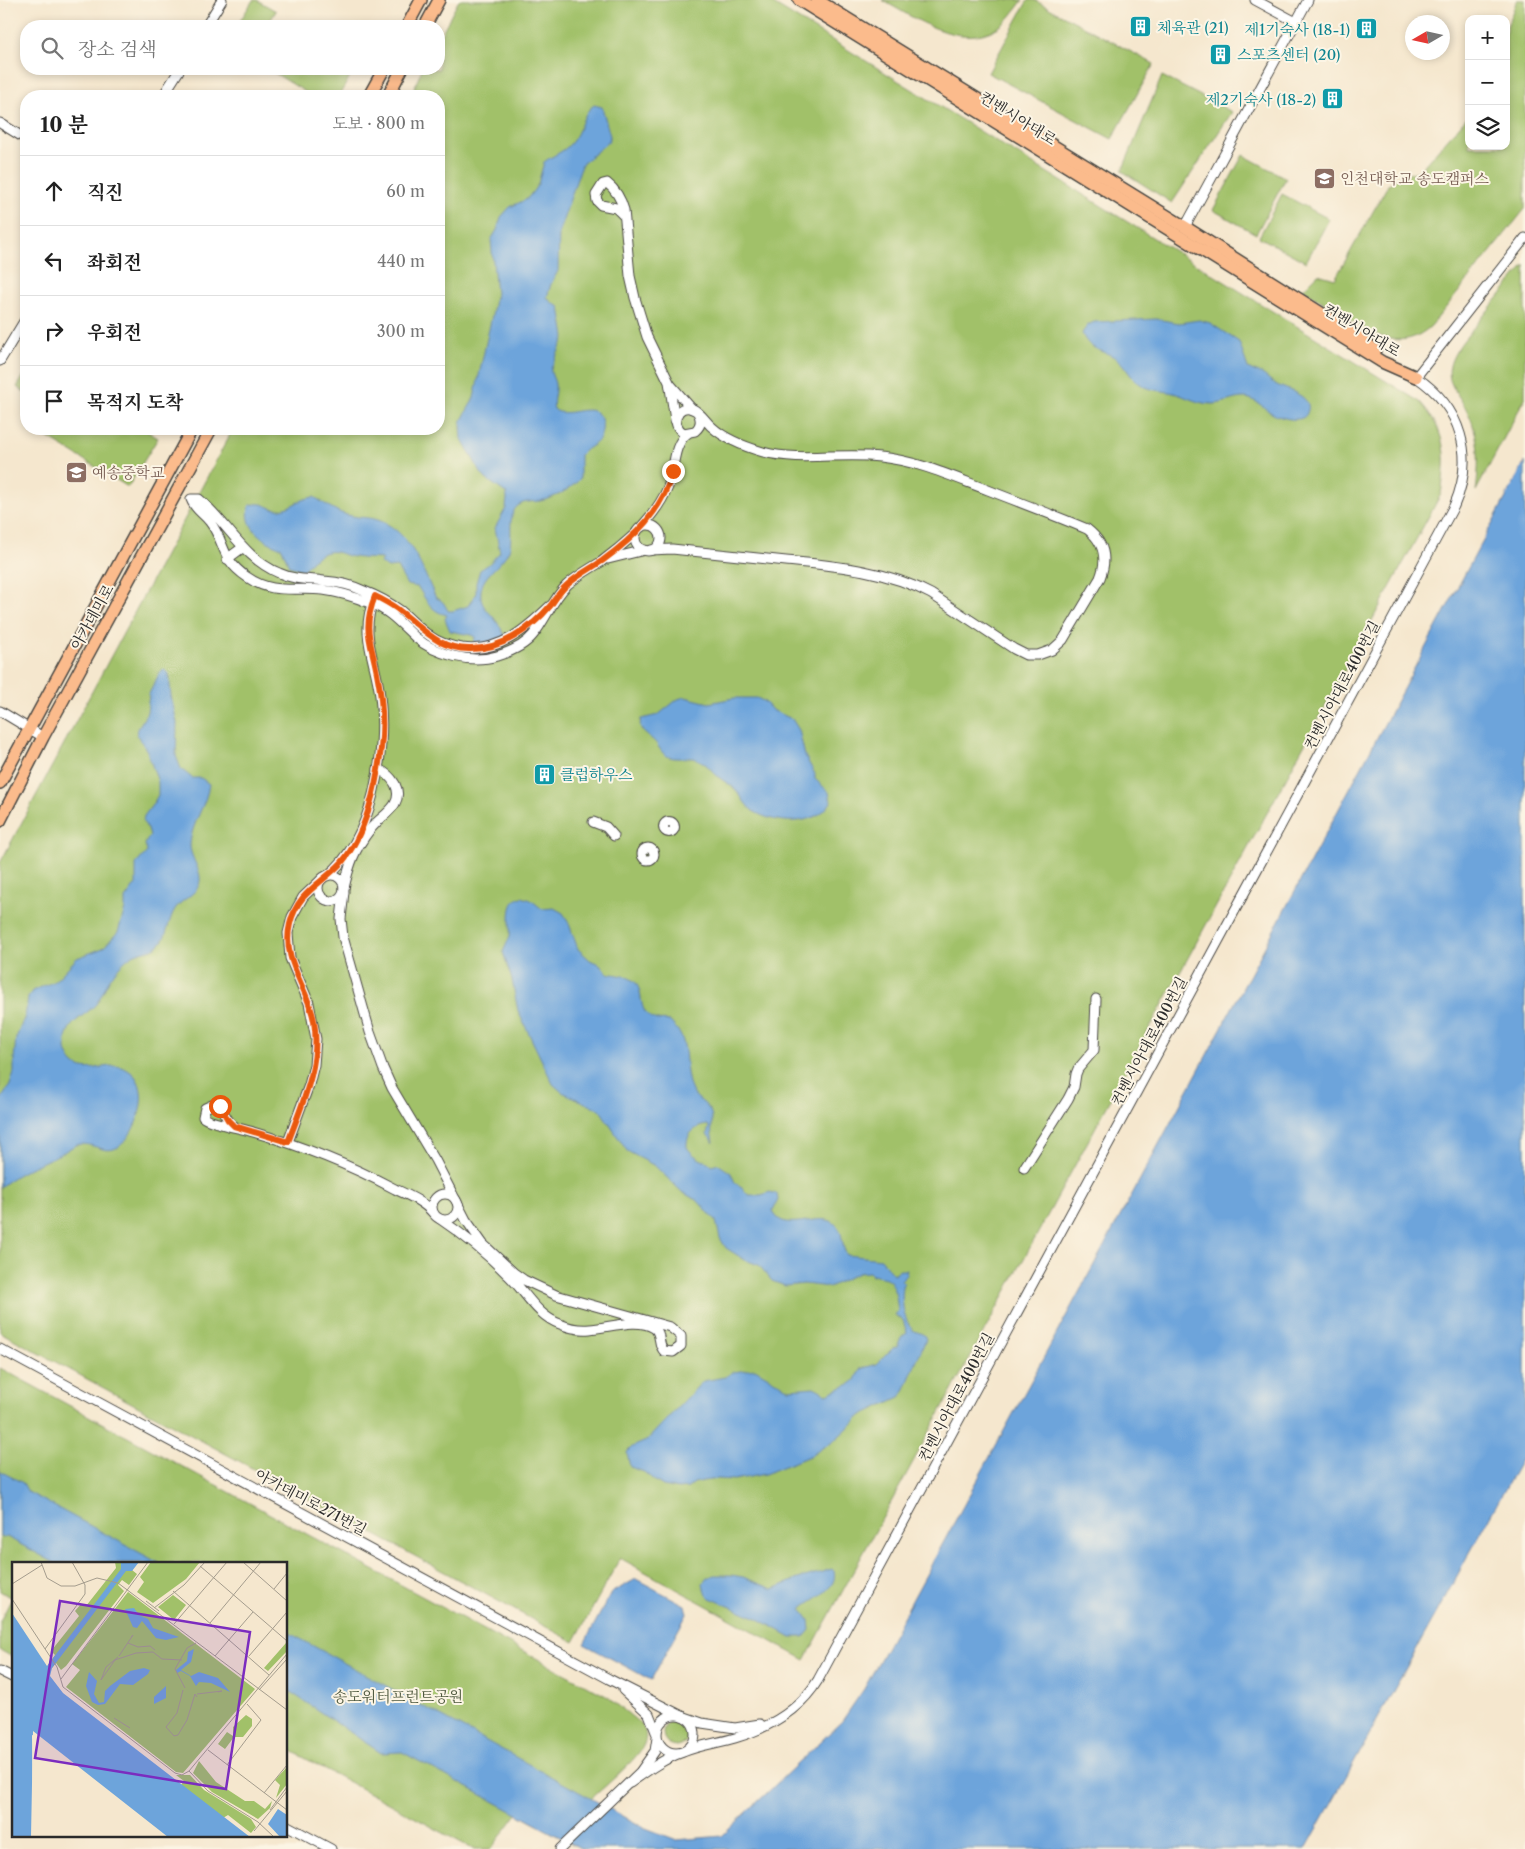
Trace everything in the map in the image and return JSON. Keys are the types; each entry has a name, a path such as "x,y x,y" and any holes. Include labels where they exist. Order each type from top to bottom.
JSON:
{"main road":[{"path":"410,20 422,0"},
{"path":"428,20 439,0"},
{"name":"컨벤시아대로","path":"799,0 1382,362 1400,370"},
{"name":"컨벤시아대로","path":"817,0 1359,338 1400,370"},
{"path":"372,90 381,75"},
{"path":"391,90 399,75"},
{"path":"1400,370 1416,377"},
{"name":"아카데미로","path":"0,783 189,435"},
{"name":"아카데미로","path":"0,821 43,737 208,435"}],"street":[{"path":"210,20 222,0"},
{"path":"1255,0 1296,22"},
{"path":"1185,228 1308,0"},
{"path":"167,90 176,75"},
{"path":"0,122 20,135"},
{"path":"624,216 630,276 647,337 669,382 711,427 748,447 775,455 805,457 859,455 881,457 910,462 938,471 1087,529 1100,542 1105,560 1104,569 1096,586 1058,646 1046,653 1033,656 1014,649 931,594 918,587 887,576 851,567 672,549 648,550 641,548 636,542 639,530"},
{"path":"1416,377 1525,238"},
{"path":"0,361 20,328"},
{"name":"컨벤시아대로400번길","path":"681,1752 747,1734 790,1712 810,1693 1454,506 1461,486 1464,466 1461,435 1454,418 1441,398 1428,385 1416,377"},
{"path":"669,382 677,452"},
{"path":"688,433 680,431 675,422 676,416 683,409 695,411"},
{"path":"695,411 700,421 697,429"},
{"path":"550,606 531,625 511,639 501,643 481,648 456,647 439,642 429,636 400,610 374,600 342,583 291,577 266,567 242,548 211,509 199,499 191,500 194,508 209,520 228,559 239,572 258,584 275,590 305,589 339,592 374,600 416,638 437,650 457,656 482,658 496,656 513,649 533,635 558,594 568,584 600,562 639,530 653,514 669,486 682,438 697,429 711,427"},
{"path":"600,562 658,546 660,534 655,527 653,514"},
{"path":"639,530 651,525 655,527"},
{"path":"660,538 672,549"},
{"path":"228,559 242,548"},
{"path":"258,584 266,567"},
{"path":"288,1142 309,1085 316,1047 312,1013 288,951 289,925 303,897 342,861 355,841 370,803 381,748 382,715 367,625 374,600"},
{"path":"511,639 513,649"},
{"path":"481,648 482,658"},
{"path":"0,711 43,737"},
{"path":"234,1126 288,1142 366,1173 424,1205 489,1257 524,1292 540,1312 552,1321 568,1327 589,1329 626,1324 643,1324 657,1330 664,1351 673,1352 681,1346 681,1336 670,1327 575,1302 556,1295 524,1280 505,1265 483,1244 471,1228 392,1088 375,1050 344,942 341,913 350,866 357,849 367,833 391,810 396,800 397,790 394,782 388,775 378,769"},
{"path":"593,822 606,827 614,836"},
{"path":"325,877 338,877 344,884 344,890 338,899 326,899 319,889 320,881 325,877"},
{"path":"303,897 314,893 336,904 341,913"},
{"path":"1024,1168 1068,1100 1074,1087 1078,1068 1094,1050 1096,999"},
{"path":"424,1205 443,1194 446,1190 446,1182"},
{"path":"433,1201 432,1209 437,1216 444,1220 452,1217 457,1210 456,1202 451,1196 443,1194"},
{"name":"아카데미로271번길","path":"0,1349 609,1680"},
{"path":"0,1671 12,1677"},
{"path":"609,1680 682,1716 702,1723 735,1728 769,1723"},
{"path":"609,1680 629,1694 649,1714 660,1744 666,1750 673,1753 681,1752"},
{"path":"560,1849 630,1783 651,1758 656,1747 660,1724 665,1718 673,1715 682,1716 692,1723 695,1734 691,1746 663,1761 630,1783"},
{"path":"288,1826 331,1849"}],"green space":[{"path":"253,0 257,0 276,11 271,20 241,20"},
{"path":"459,0 767,0 1420,402 1436,424 1443,445 1444,468 1441,494 805,1660 620,1558 574,1642 0,1332 0,863 230,435 445,435 445,90 413,90 420,75 445,75 445,27"},
{"path":"882,0 1023,0 1011,16 997,28 983,34 968,35 953,34 923,23"},
{"path":"1028,0 1034,0 1154,64 1112,139 988,73"},
{"path":"1517,0 1525,0 1525,209 1431,326 1409,339 1398,340 1377,335 1356,324 1303,289 1318,274 1335,279 1388,185 1398,177 1419,171 1465,119 1465,150 1510,150 1510,18"},
{"path":"278,75 351,75 342,90 302,90"},
{"path":"1162,76 1232,112 1172,203 1122,171"},
{"path":"1243,155 1286,178 1256,234 1213,210"},
{"path":"1282,194 1329,219 1306,262 1259,237"},
{"path":"1525,265 1525,398 1476,491 1478,474 1477,441 1468,412 1449,376 1450,366 1454,355 1463,341"},
{"path":"44,435 153,435 158,438 128,487"},
{"name":"송도워터프런트공원","path":"0,1368 608,1697 642,1725 646,1739 635,1757 591,1799 643,1827 582,1849 517,1814 491,1849 473,1849 288,1749 288,1562 12,1562 12,1598 0,1591"},
{"name":"송도워터프런트공원","path":"12,1598 12,1657 0,1650 0,1621"},
{"path":"676,1720 685,1724 689,1733 685,1742 676,1746 667,1742 663,1733 667,1724"}],"water":[{"path":"594,105 602,107 610,136 609,141 582,164 559,232 558,271 547,297 551,302 560,307 565,337 551,368 555,384 554,409 566,413 594,411 599,415 602,422 602,432 594,445 580,455 580,479 576,483 551,498 523,503 516,507 511,518 509,550 485,580 481,593 483,604 496,620 506,637 486,645 473,646 475,637 450,631 445,619 447,615 433,608 426,601 418,587 407,585 397,567 388,568 380,563 382,559 352,557 331,552 317,556 303,570 289,566 282,548 268,542 256,533 249,520 248,513 250,505 262,504 281,509 314,497 347,515 378,520 390,526 408,543 436,598 442,601 448,611 468,606 476,593 476,583 480,570 489,564 500,552 495,528 506,508 507,498 506,493 486,479 481,473 462,439 461,426 462,420 474,398 496,294 491,240 497,230 501,217 510,207 527,199 538,184 544,162 571,143 586,113"},
{"path":"1156,319 1179,323 1199,320 1210,323 1239,342 1248,368 1303,398 1307,402 1307,413 1305,416 1297,419 1286,418 1273,414 1250,399 1241,398 1218,404 1208,404 1177,394 1150,389 1134,379 1117,359 1089,344 1082,333 1088,325 1094,322"},
{"path":"1525,462 1525,1453 1306,1849 582,1849 402,1752 381,1753 288,1690 288,1632 643,1827 677,1840 722,1836 842,1721 864,1689"},
{"path":"164,669 169,674 171,696 177,723 176,756 181,769 192,778 201,778 209,784 208,792 193,829 190,845 200,875 199,885 175,909 160,944 157,947 130,957 116,970 97,1003 70,1028 67,1033 66,1042 69,1057 79,1067 86,1069 114,1066 131,1072 138,1080 141,1090 140,1111 131,1132 119,1147 107,1150 90,1145 76,1145 21,1173 0,1187 0,1101 10,1085 14,1072 16,1038 25,1016 28,998 32,991 53,982 77,958 103,948 118,932 125,909 125,899 136,884 136,864 147,852 145,844 150,835 143,822 144,816 158,795 158,782 147,751 137,735 138,728 147,713 149,694 159,674"},
{"path":"685,697 709,703 734,698 757,698 765,702 772,710 792,719 799,730 805,756 815,774 815,779 829,792 831,802 825,810 806,820 784,821 762,816 753,811 735,789 701,761 665,755 643,731 640,726 641,719 658,715 678,699"},
{"path":"522,897 531,900 542,909 554,908 563,913 568,921 578,949 590,960 601,965 607,973 625,976 634,981 640,991 643,1008 646,1013 657,1020 669,1021 681,1036 691,1089 695,1096 707,1106 712,1117 714,1143 707,1134 708,1125 699,1127 688,1138 687,1147 691,1152 712,1166 718,1164 731,1173 735,1183 742,1187 749,1195 761,1195 770,1192 777,1194 778,1200 773,1210 777,1218 792,1222 828,1220 834,1223 840,1230 847,1255 881,1259 893,1274 900,1270 907,1270 906,1275 901,1280 904,1283 902,1301 905,1315 913,1330 924,1335 926,1339 902,1396 862,1415 837,1438 812,1455 765,1474 734,1480 718,1479 703,1481 694,1483 688,1488 679,1489 663,1486 644,1472 630,1467 627,1452 632,1447 646,1441 703,1381 725,1377 733,1372 755,1369 789,1389 814,1387 827,1394 850,1384 855,1380 860,1369 877,1364 893,1348 897,1347 901,1337 907,1333 903,1320 895,1315 898,1311 896,1296 891,1282 886,1278 872,1275 869,1272 858,1273 829,1287 804,1284 785,1286 772,1281 759,1265 745,1260 726,1248 720,1238 716,1221 698,1201 682,1192 655,1166 627,1151 600,1110 562,1092 553,1084 518,1011 512,980 503,952 510,936 511,907 517,899"},
{"path":"0,1471 23,1483 28,1492 157,1562 53,1562 7,1537 0,1537"},
{"path":"832,1569 834,1571 833,1583 824,1593 801,1609 809,1620 810,1630 804,1637 791,1637 757,1618 710,1598 705,1593 703,1583 707,1578 714,1575 731,1575 743,1577 773,1589"},
{"path":"636,1579 685,1605 687,1614 651,1680 584,1644 611,1593"}],"place":[{"name":"체육관 (21)","path":"1141,27"},
{"name":"제1기숙사 (18-1)","path":"1366,29"},
{"name":"스포츠센터 (20)","path":"1221,54"},
{"name":"제2기숙사 (18-2)","path":"1332,99"},
{"name":"인천대학교 송도캠퍼스","path":"1324,178"},
{"name":"예송중학교","path":"76,472"},
{"name":"클럽하우스","path":"544,774"}],"route":[{"path":"220,1106 234,1126 288,1142 309,1085 316,1047 314,1022 305,993 288,951 289,925 297,905 303,897 333,871 349,853 370,803 376,779 382,733 380,695 367,625 368,615 375,596 400,610 419,628 439,642 469,649 490,647 511,639 531,625 568,584 600,562 636,533 662,501 673,471"}]}
